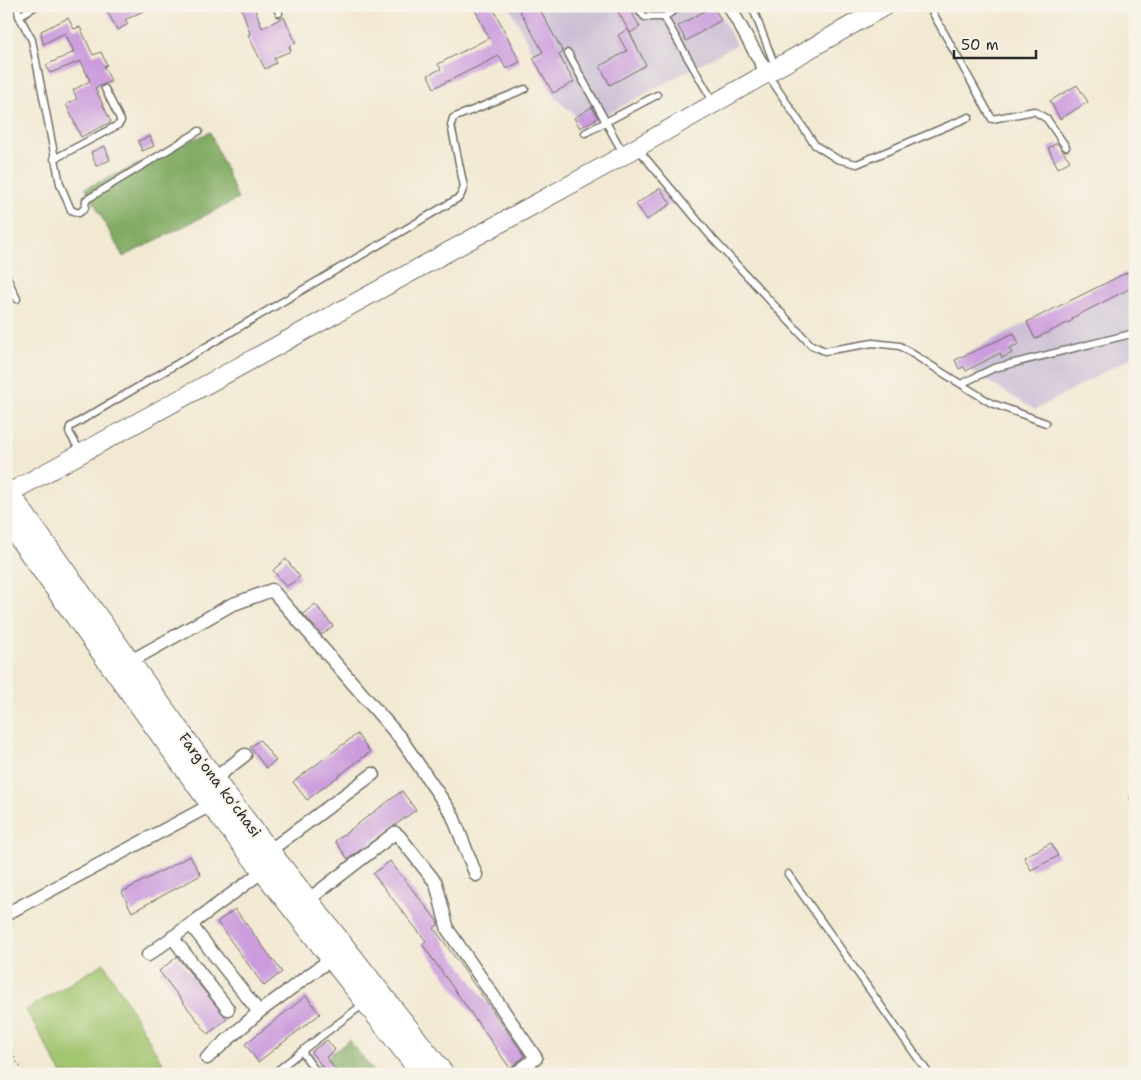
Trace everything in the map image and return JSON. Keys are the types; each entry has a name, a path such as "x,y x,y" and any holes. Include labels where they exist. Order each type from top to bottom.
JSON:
{"main road":[{"path":"8,496 159,408 630,152 772,72 862,12 885,6"},
{"name":"Fargʻona koʻchasi","path":"8,496 214,779 444,1074"},
{"name":"Fargʻona koʻchasi","path":"6,520 211,805 422,1074"}],"street":[{"path":"729,6 772,72"},
{"path":"129,662 231,605 272,590 401,739 452,814 476,875"},
{"path":"214,779 245,754"},
{"path":"269,851 372,774"},
{"path":"6,914 211,805"},
{"path":"308,900 395,834 399,836 436,883 448,930 536,1058 515,1074"},
{"path":"148,955 263,871"},
{"path":"194,922 194,929 259,1012"},
{"path":"172,937 228,1008"},
{"path":"207,1058 259,1012 331,959"}],"lane":[{"path":"17,6 19,16 32,40 54,159 60,184 71,210 79,213 85,208 86,200 199,130"},
{"path":"19,16 36,6"},
{"path":"634,6 645,18 664,16 681,6"},
{"path":"752,6 772,72 815,145 838,159 857,164 969,117"},
{"path":"929,6 992,118 1034,111 1047,119 1066,147"},
{"path":"664,16 715,104"},
{"path":"568,53 604,122 811,344 825,351 873,343 900,346 992,402 1046,423"},
{"path":"54,159 118,125 121,121 105,89"},
{"path":"80,453 69,432 70,427 460,197 464,187 451,125 453,118 525,89"},
{"path":"585,133 657,95"},
{"path":"6,275 17,299"},
{"path":"963,383 994,368 1135,333"},
{"path":"788,874 929,1074"},
{"path":"274,1074 366,1002"},
{"path":"303,1050 304,1055 318,1074"}],"path":[{"path":"6,1045 26,1074"}],"shaded area":[{"path":"509,6 716,6 736,45 587,125 556,99"},
{"path":"1135,268 1135,355 1035,410 958,363 960,356"}],"green space":[{"path":"210,132 238,199 123,257 86,188"},
{"path":"104,963 169,1074 62,1074 26,1010"},
{"path":"349,1040 376,1074 323,1074 317,1066"}],"building":[{"path":"112,6 153,6 125,20 128,24 118,30 106,10"},
{"path":"241,6 254,6 262,28 284,17 296,43 289,46 291,51 274,58 276,63 265,69 248,35 250,34"},
{"path":"473,6 492,6 520,62 506,69 499,56 434,88 428,75 441,69 438,64 489,38"},
{"path":"517,6 538,6 563,52 559,55 574,82 553,93 533,58 543,52"},
{"path":"615,6 628,6 640,27 630,33"},
{"path":"713,6 721,20 686,41 678,26"},
{"path":"68,18 74,29 80,27 93,55 101,52 107,65 104,66 111,81 95,88 111,122 81,137 66,104 77,99 73,90 90,81 81,61 50,73 46,65 74,52 65,33 43,44 41,31"},
{"path":"628,29 646,65 610,85 600,66 627,51 618,35"},
{"path":"1077,85 1088,102 1060,119 1050,101"},
{"path":"592,107 598,118 580,128 574,118"},
{"path":"150,136 154,146 142,151 138,141"},
{"path":"1057,143 1070,161 1058,168 1048,148"},
{"path":"105,146 110,160 96,166 91,152"},
{"path":"660,188 671,204 647,220 636,204"},
{"path":"1128,272 1135,286 1035,339 1027,322"},
{"path":"1014,333 1019,344 1009,348 1012,353 1002,358 1000,353 966,371 964,367 959,369 955,360"},
{"path":"286,559 300,577 286,587 273,570"},
{"path":"315,604 333,626 322,635 303,614"},
{"path":"357,734 370,752 307,800 293,782"},
{"path":"260,740 276,761 266,768 250,747"},
{"path":"402,791 416,810 348,859 335,841"},
{"path":"1051,843 1058,856 1031,870 1024,857"},
{"path":"190,856 201,875 132,912 122,892"},
{"path":"390,861 438,922 438,925 434,928 525,1056 510,1068 422,944 426,941 373,874"},
{"path":"235,909 282,972 264,986 217,922"},
{"path":"177,957 227,1019 208,1034 159,971"},
{"path":"306,996 320,1014 258,1062 245,1044"},
{"path":"327,1040 335,1050 326,1057 339,1074 328,1074 311,1052"}]}
